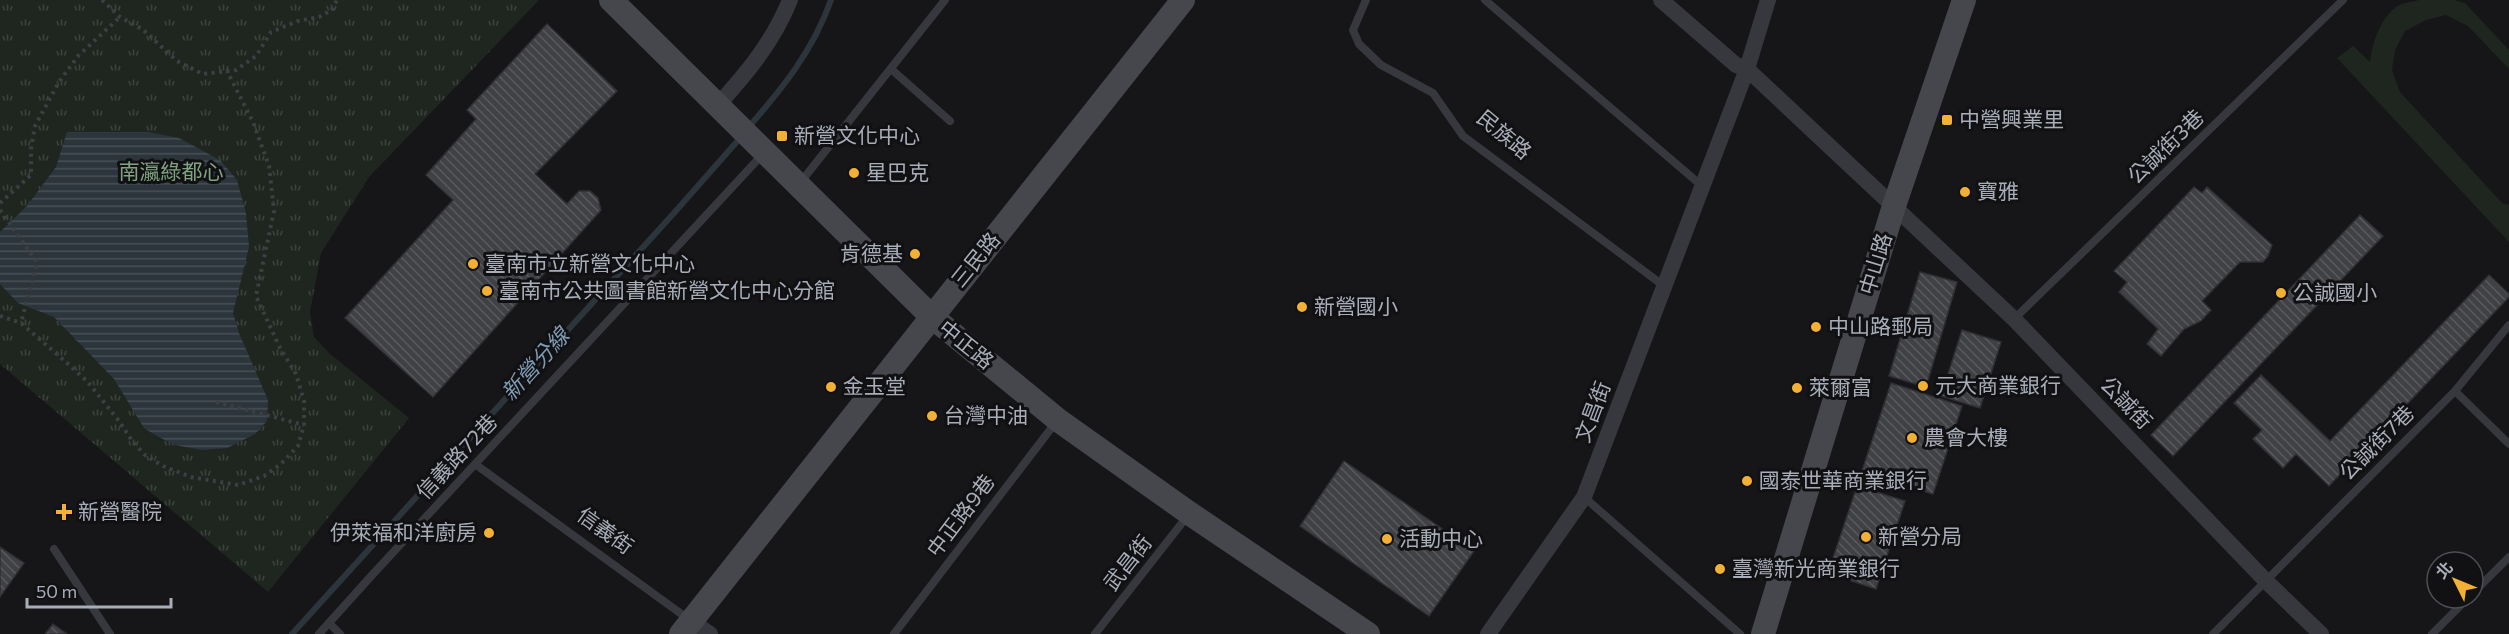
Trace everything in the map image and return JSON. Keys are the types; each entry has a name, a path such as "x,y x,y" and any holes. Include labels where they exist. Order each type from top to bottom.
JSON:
{"street":[{"path":"721,110 766,48 782,22 790,0"},
{"name":"三民路","path":"694,630 931,316 1183,0"},
{"path":"1661,0 1736,65 1747,69 1894,206"},
{"name":"文昌街","path":"1488,634 1584,497 1747,69 1768,0"},
{"name":"中山路","path":"1763,634 1894,206 1964,0"},
{"name":"中正路","path":"615,2 760,149 931,316 1058,420 1189,513 1368,634"},
{"name":"公誠街","path":"1894,206 2014,319 2266,581 2321,634"}],"lane":[{"path":"798,186 945,0"},
{"name":"民族路","path":"1366,0 1353,30 1359,44 1381,65 1432,93 1454,120 1463,136 1664,286"},
{"path":"1485,0 1702,186"},
{"name":"公誠街3巷","path":"2014,319 2343,0"},
{"path":"891,69 950,121"},
{"name":"信義路72巷","path":"319,634 760,149"},
{"name":"公誠街7巷","path":"2213,634 2454,391 2509,325"},
{"path":"2454,391 2509,444"},
{"name":"中正路9巷","path":"894,634 1058,420"},
{"name":"信義街","path":"475,464 694,630"},
{"path":"1584,497 1740,634"},
{"name":"武昌街","path":"1095,634 1189,513"},
{"path":"54,549 110,634"},
{"path":"2485,581 2509,557"},
{"path":"2432,634 2456,610"},
{"path":"329,623 340,634"}],"path":[{"path":"102,0 120,17 142,29 177,62 203,74 236,70 256,56 271,32 298,21 319,17 332,10 337,0"},
{"path":"0,202 31,175 30,149 35,126 59,82 78,56 120,17"},
{"path":"0,316 21,323 87,381 145,455 163,466 191,477 238,485 264,476 281,464 298,446 304,425 304,401 296,374 280,348 256,296 274,211 269,166 253,122 227,71"},
{"path":"0,210 37,262 21,323"},
{"path":"216,402 304,425"}],"green space":[{"name":"南瀛綠都心","path":"0,0 539,0 369,177 321,253 310,312 314,337 329,353 409,418 268,592 0,364"},
{"path":"2419,0 2454,0 2465,3 2509,50 2509,69 2468,26 2446,15 2426,20 2405,31 2395,50 2392,70 2400,92 2502,203 2509,205 2509,242 2337,58 2353,46 2370,62 2375,40 2385,18 2398,6"}],"shaded area":[{"path":"67,132 148,132 179,138 220,160 237,180 246,213 249,247 233,313 239,333 268,400 267,421 255,434 227,448 202,450 175,445 157,436 144,428 114,379 54,317 18,303 0,284 0,232 27,206 56,167"}],"building":[{"name":"臺南市立新營文化中心","path":"547,24 617,91 535,174 567,204 579,191 590,191 598,198 601,210 433,397 345,318 453,200 426,175 476,119 467,110"},
{"path":"2194,187 2202,193 2207,187 2272,245 2263,262 2240,262 2202,301 2211,310 2201,321 2184,329 2161,356 2147,344 2158,329 2119,292 2127,282 2114,271"},
{"path":"2360,215 2383,236 2173,456 2151,435"},
{"path":"1920,272 1957,282 1926,387 1889,376"},
{"path":"2489,275 2509,294 2509,297 2329,486 2296,454 2283,468 2253,439 2262,430 2234,403 2261,375 2330,441"},
{"path":"1962,330 2001,342 1980,408 1941,396"},
{"name":"農會大樓","path":"1891,383 1962,406 1933,494 1862,471"},
{"name":"活動中心","path":"1344,461 1474,551 1429,616 1300,526"},
{"name":"新營分局","path":"1857,486 1905,501 1876,589 1828,573"},
{"path":"0,547 24,563 0,597"},
{"path":"53,624 67,634 45,634"}],"waterway":[{"name":"新營分線","path":"747,129 806,53 831,0"},
{"name":"新營分線","path":"292,634 741,137"}],"place":[{"name":"中營興業里","path":"1947,120"},
{"name":"新營文化中心","path":"782,136"},
{"name":"星巴克","path":"854,173"},
{"name":"寶雅","path":"1965,192"},
{"name":"肯德基","path":"915,254"},
{"name":"臺南市立新營文化中心","path":"473,264"},
{"name":"臺南市公共圖書館新營文化中心分館","path":"487,291"},
{"name":"公誠國小","path":"2281,293"},
{"name":"新營國小","path":"1302,307"},
{"name":"中山路郵局","path":"1816,327"},
{"name":"元大商業銀行","path":"1923,386"},
{"name":"金玉堂","path":"831,387"},
{"name":"萊爾富","path":"1797,388"},
{"name":"台灣中油","path":"932,416"},
{"name":"農會大樓","path":"1912,438"},
{"name":"國泰世華商業銀行","path":"1747,481"},
{"name":"新營醫院","path":"64,512"},
{"name":"伊萊福和洋廚房","path":"489,533"},
{"name":"新營分局","path":"1866,537"},
{"name":"活動中心","path":"1387,539"},
{"name":"臺灣新光商業銀行","path":"1720,569"}]}
